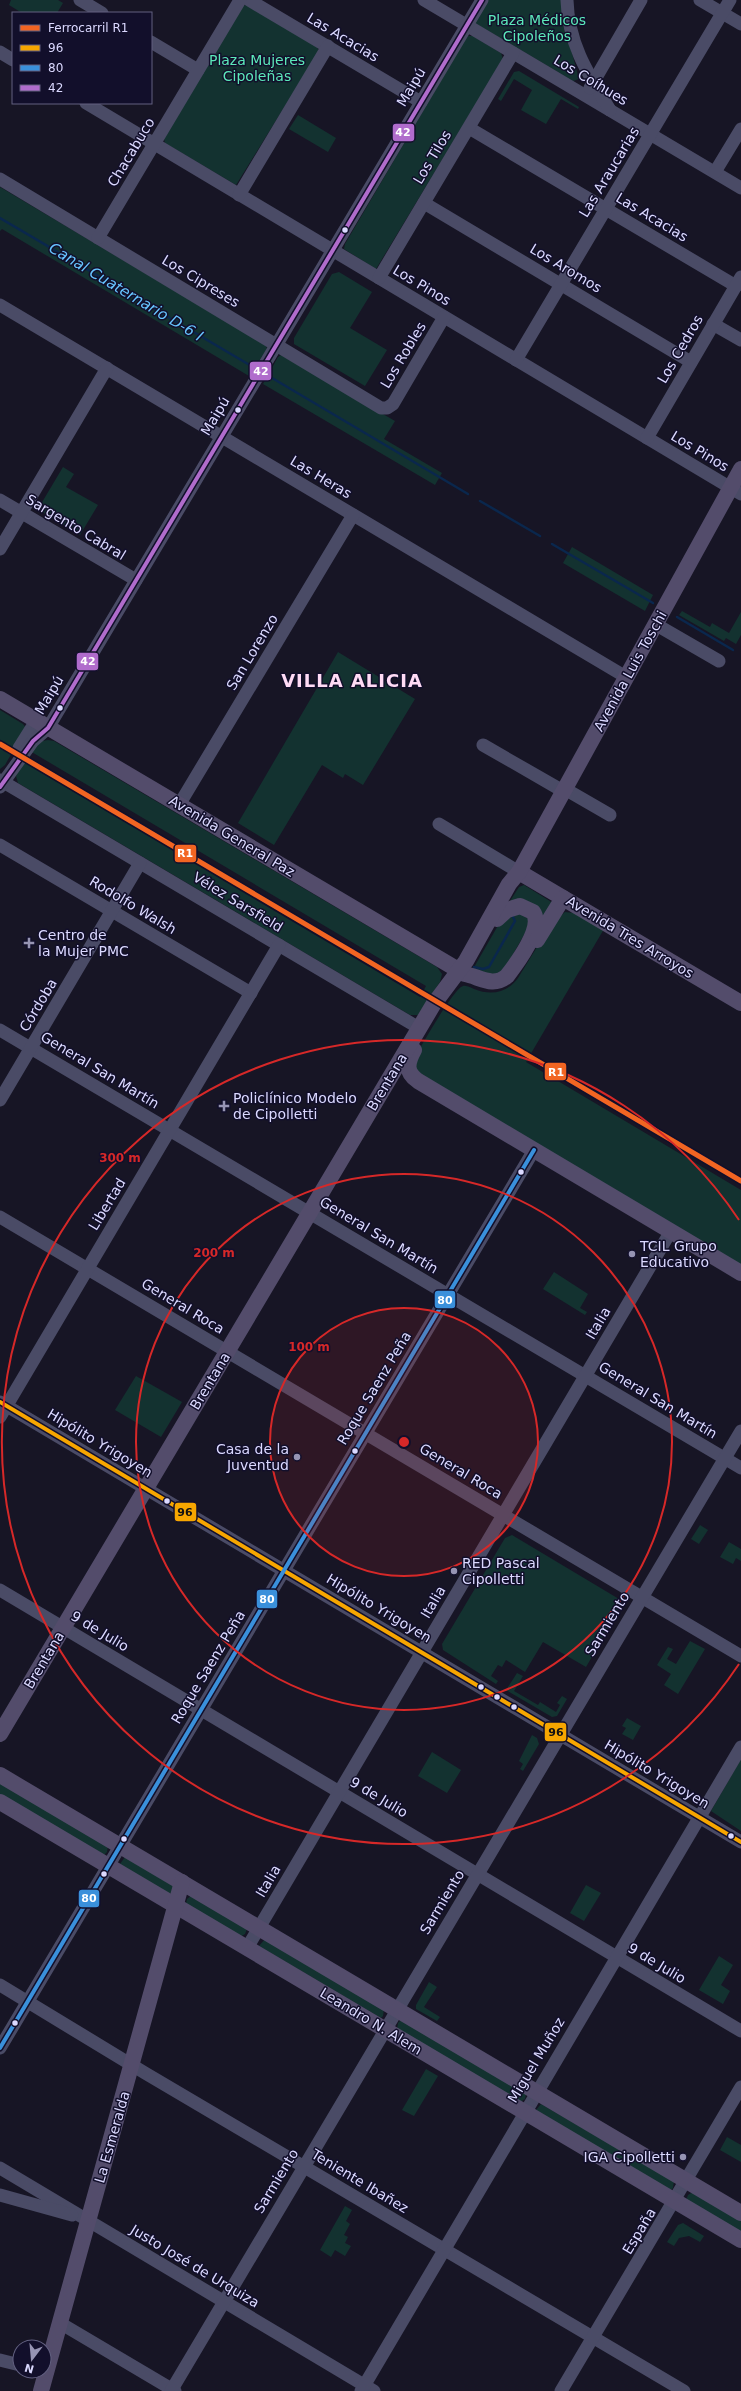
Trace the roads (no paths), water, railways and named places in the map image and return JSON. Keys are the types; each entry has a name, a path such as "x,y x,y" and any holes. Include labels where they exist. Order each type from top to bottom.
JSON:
{"main road":[{"name":"Avenida Luis Toschi","path":"419,1028 436,1000 462,972 509,884 519,872 655,624 736,491 741,469"},
{"name":"Avenida General Paz","path":"0,699 462,972"},
{"name":"Avenida Luis Toschi","path":"397,1072 411,1056 462,972 497,919 516,885 519,872"},
{"name":"Avenida Tres Arroyos","path":"519,872 741,1003"},
{"path":"462,972 473,984 485,989 498,989 510,983 563,898"},
{"path":"462,972 489,982 503,980 510,972 537,925 533,912 520,906 510,908 497,919"},
{"name":"Brentana","path":"0,1734 227,1351 397,1072 419,1028"},
{"path":"397,1072 469,1116 489,1123 532,1154"},
{"path":"397,1072 669,1235 741,1273"},
{"path":"669,1235 741,1283"},
{"name":"Leandro N. Alem","path":"0,1775 741,2213"},
{"name":"Leandro N. Alem","path":"0,1802 741,2240"},
{"name":"La Esmeralda","path":"52,2348 89,2220 182,1882"},
{"name":"La Esmeralda","path":"41,2391 43,2379"}],"street":[{"path":"80,0 100,12"},
{"name":"Chacabuco","path":"98,238 240,0"},
{"name":"Las Acacias","path":"249,0 421,102"},
{"name":"Los Coíhues","path":"424,0 741,188"},
{"name":"Maipú","path":"1,783 13,772 42,724 136,580 482,0"},
{"path":"567,0 569,22 575,46 593,82 611,111"},
{"path":"585,96 641,0"},
{"path":"700,0 741,24"},
{"name":"Las Araucarias","path":"516,360 730,0"},
{"path":"152,43 198,70"},
{"path":"238,195 328,46"},
{"path":"0,52 12,59"},
{"name":"Los Tilos","path":"379,278 513,53"},
{"name":"Los Pinos","path":"88,104 736,491"},
{"name":"Las Acacias","path":"469,128 606,209 738,281"},
{"path":"715,172 741,129"},
{"name":"Los Cipreses","path":"0,179 379,407 387,408"},
{"name":"Los Aromos","path":"424,203 692,362"},
{"name":"Los Cedros","path":"647,438 738,281"},
{"name":"Las Heras","path":"0,305 626,677"},
{"name":"Los Robles","path":"387,408 393,404 444,317"},
{"path":"713,324 741,340"},
{"path":"0,549 107,368"},
{"name":"Sargento Cabral","path":"0,500 136,580"},
{"name":"San Lorenzo","path":"179,805 353,515"},
{"path":"655,624 719,661"},
{"path":"483,744 610,815"},
{"name":"Vélez Sarsfield","path":"1,783 140,863 419,1028"},
{"path":"439,824 519,872"},
{"name":"Rodolfo Walsh","path":"0,845 251,993"},
{"name":"Córdoba","path":"0,1100 140,863"},
{"name":"Libertad","path":"2,1408 88,1269 279,945"},
{"name":"General San Martín","path":"0,1030 741,1468"},
{"name":"Roque Saenz Peña","path":"0,2048 532,1154"},
{"name":"General Roca","path":"0,1217 741,1656"},
{"name":"Italia","path":"247,1948 669,1235"},
{"name":"Hipólito Yrigoyen","path":"2,1408 146,1489 741,1842"},
{"name":"Sarmiento","path":"173,2390 385,2029 741,1431"},
{"name":"9 de Julio","path":"0,1590 741,2031"},
{"name":"Miguel Muñoz","path":"366,2389 443,2249 741,1747"},
{"name":"Teniente Ibañez","path":"0,1985 132,2065 684,2391"},
{"name":"España","path":"561,2391 675,2201 741,2087"},
{"name":"Justo José de Urquiza","path":"0,2168 89,2220 366,2389"},
{"path":"0,2195 89,2220"},
{"path":"60,2323 173,2390"},
{"path":"0,2360 12,2363"}],"waterway":[{"name":"Canal Cuaternario D-6 I","path":"0,218 253,367"},
{"name":"Canal Cuaternario D-6 I","path":"267,375 468,494"},
{"name":"Canal Cuaternario D-6 I","path":"480,501 540,536"},
{"name":"Canal Cuaternario D-6 I","path":"552,544 653,603"},
{"name":"Canal Cuaternario D-6 I","path":"677,617 733,650"},
{"path":"474,967 483,969 489,967 515,921 512,915"}],"rail line":[{"name":"R1","path":"0,744 741,1181"}],"place":[{"name":"Centro de la Mujer PMC","path":"29,943"},
{"name":"Policlínico Modelo de Cipolletti","path":"224,1106"},
{"name":"TCIL Grupo Educativo","path":"632,1254"},
{"name":"Casa de la Juventud","path":"297,1457"},
{"name":"RED Pascal Cipolletti","path":"454,1571"},
{"name":"IGA Cipolletti","path":"683,2157"}],"district":[{"name":"VILLA ALICIA","path":"352,680"}],"park label":[{"name":"Plaza Médicos Cipoleños","path":"537,28"},
{"name":"Plaza Mujeres Cipoleñas","path":"257,68"}]}
